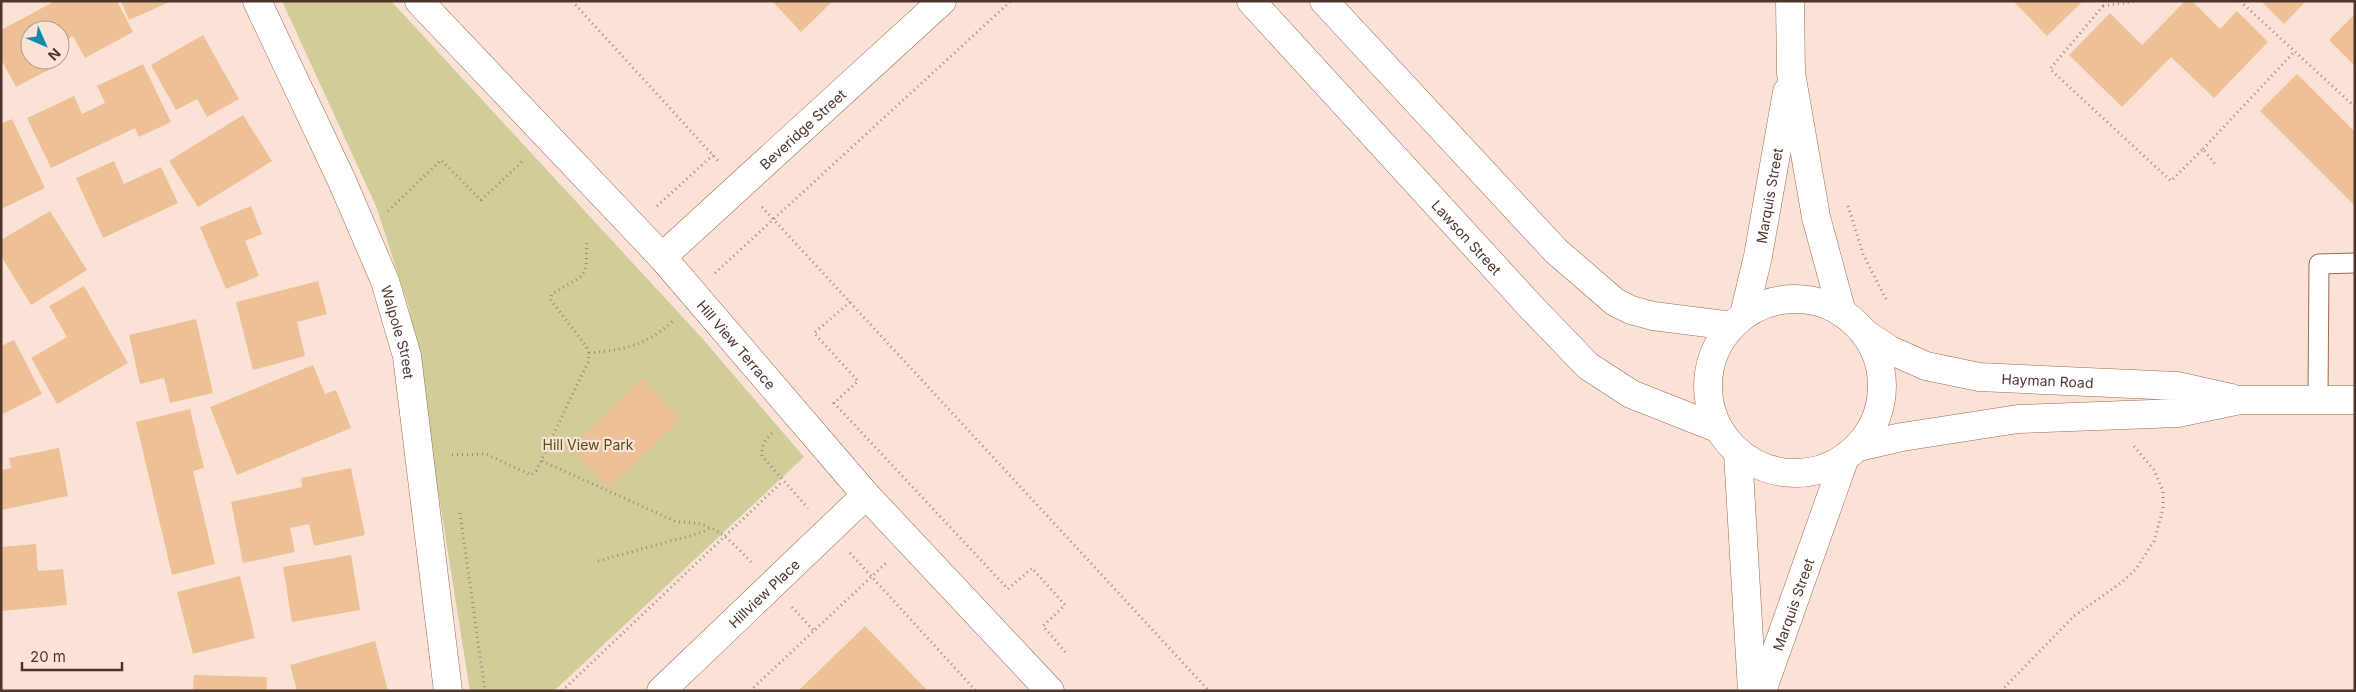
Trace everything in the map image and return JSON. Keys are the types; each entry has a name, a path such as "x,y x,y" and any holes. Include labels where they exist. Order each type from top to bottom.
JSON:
{"main road":[{"name":"Walpole Street","path":"256,1 342,181 385,281 407,356 448,691"},
{"name":"Hill View Terrace","path":"419,1 662,256 866,495 1050,691"},
{"name":"Beveridge Street","path":"662,256 942,1"},
{"name":"Lawson Street","path":"1251,1 1532,308 1588,366 1631,394 1717,428"},
{"path":"1324,1 1549,244 1609,297 1631,310 1653,316 1738,321"},
{"name":"Marquis Street","path":"1790,1 1791,73 1816,217 1842,312"},
{"name":"Marquis Street","path":"1738,321 1758,256 1791,73"},
{"path":"1793,299 1818,302 1842,312 1863,332 1878,360 1882,390 1875,421 1851,453 1807,473 1770,470 1738,454 1717,428 1708,402 1708,375 1716,348 1738,321 1767,303 1793,299"},
{"name":"Hayman Road","path":"1863,332 1890,350 1926,366 1979,376 2177,386 2240,400"},
{"name":"Hayman Road","path":"1851,453 1926,432 2018,419 2178,413 2240,400 2355,400"},
{"name":"Marquis Street","path":"1762,691 1851,453"},
{"name":"Marquis Street","path":"1738,454 1752,691"},
{"name":"Hillview Place","path":"661,691 866,495"}],"lane":[{"path":"2318,399 2319,264 2355,262"}],"path":[{"path":"572,1 1209,691"},
{"path":"682,326 672,314 693,293 1011,1"},
{"path":"2104,1 2103,6 2050,69 2171,182 2295,52"},
{"path":"2103,6 2137,1"},
{"path":"2240,1 2355,107"},
{"path":"2203,149 2215,164"},
{"path":"634,228 713,155"},
{"path":"385,214 440,160 481,200 528,156"},
{"path":"452,454 486,454 532,475 536,471 588,362 589,353 586,346 550,299 552,294 582,276 586,268 587,239"},
{"path":"850,302 814,333 858,381 834,403 1008,589 1032,568 1065,606 1043,626 1068,654"},
{"path":"589,353 618,351 636,346 655,335 676,318"},
{"path":"774,431 765,440 762,456 976,691"},
{"path":"2001,691 2074,616 2122,582 2136,569 2154,541 2163,510 2163,491 2154,470 2129,440"},
{"path":"542,461 677,522 696,522 725,535"},
{"path":"562,691 783,481"},
{"path":"598,561 704,532 710,528"},
{"path":"750,691 893,556"}],"green space":[{"name":"Hill View Park","path":"282,1 391,1 701,337 804,457 554,691 470,691 409,308 376,206"}],"building":[{"path":"55,1 117,1 133,32 85,58 73,36 70,38 70,20 20,20 20,70 48,70 16,87 1,59 1,30"},
{"path":"121,1 172,1 129,20"},
{"path":"772,1 833,1 801,32"},
{"path":"2013,1 2083,1 2047,36"},
{"path":"2185,1 2192,1 2220,29 2237,11 2268,42 2214,98 2171,57 2122,107 2069,55 2110,13 2142,45"},
{"path":"2261,1 2306,1 2284,24"},
{"path":"2355,14 2355,66 2329,40"},
{"path":"203,35 239,99 207,117 197,99 176,110 151,65"},
{"path":"143,64 171,122 139,137 135,128 51,168 27,118 74,96 82,114 105,103 97,86"},
{"path":"2297,74 2355,132 2355,206 2260,111"},
{"path":"243,115 272,161 198,207 169,161"},
{"path":"12,119 45,188 1,209 1,124"},
{"path":"114,161 124,184 161,167 178,203 103,238 76,178"},
{"path":"251,206 262,234 245,241 259,276 226,289 200,227"},
{"path":"50,211 87,270 31,305 1,256 1,240"},
{"path":"318,281 327,314 297,322 305,356 253,370 236,302"},
{"path":"84,286 128,363 57,404 31,358 67,337 49,306"},
{"path":"196,319 213,393 170,403 164,378 140,384 129,335"},
{"path":"14,340 42,394 1,415 1,346"},
{"path":"313,365 325,394 336,390 351,428 237,475 210,407"},
{"path":"642,379 681,419 609,488 570,448"},
{"path":"190,409 204,468 193,471 215,564 172,575 136,422"},
{"path":"59,448 68,496 1,510 1,470 11,468 9,458"},
{"path":"351,468 365,535 314,546 309,524 290,528 295,552 243,563 231,502 302,487 301,478"},
{"path":"36,544 38,571 63,569 67,605 1,611 1,547"},
{"path":"351,555 360,610 292,622 283,567"},
{"path":"240,576 255,638 193,654 177,592"},
{"path":"865,626 928,691 798,691"},
{"path":"375,641 388,691 297,691 290,665"},
{"path":"194,675 267,677 266,691 193,691"}]}
